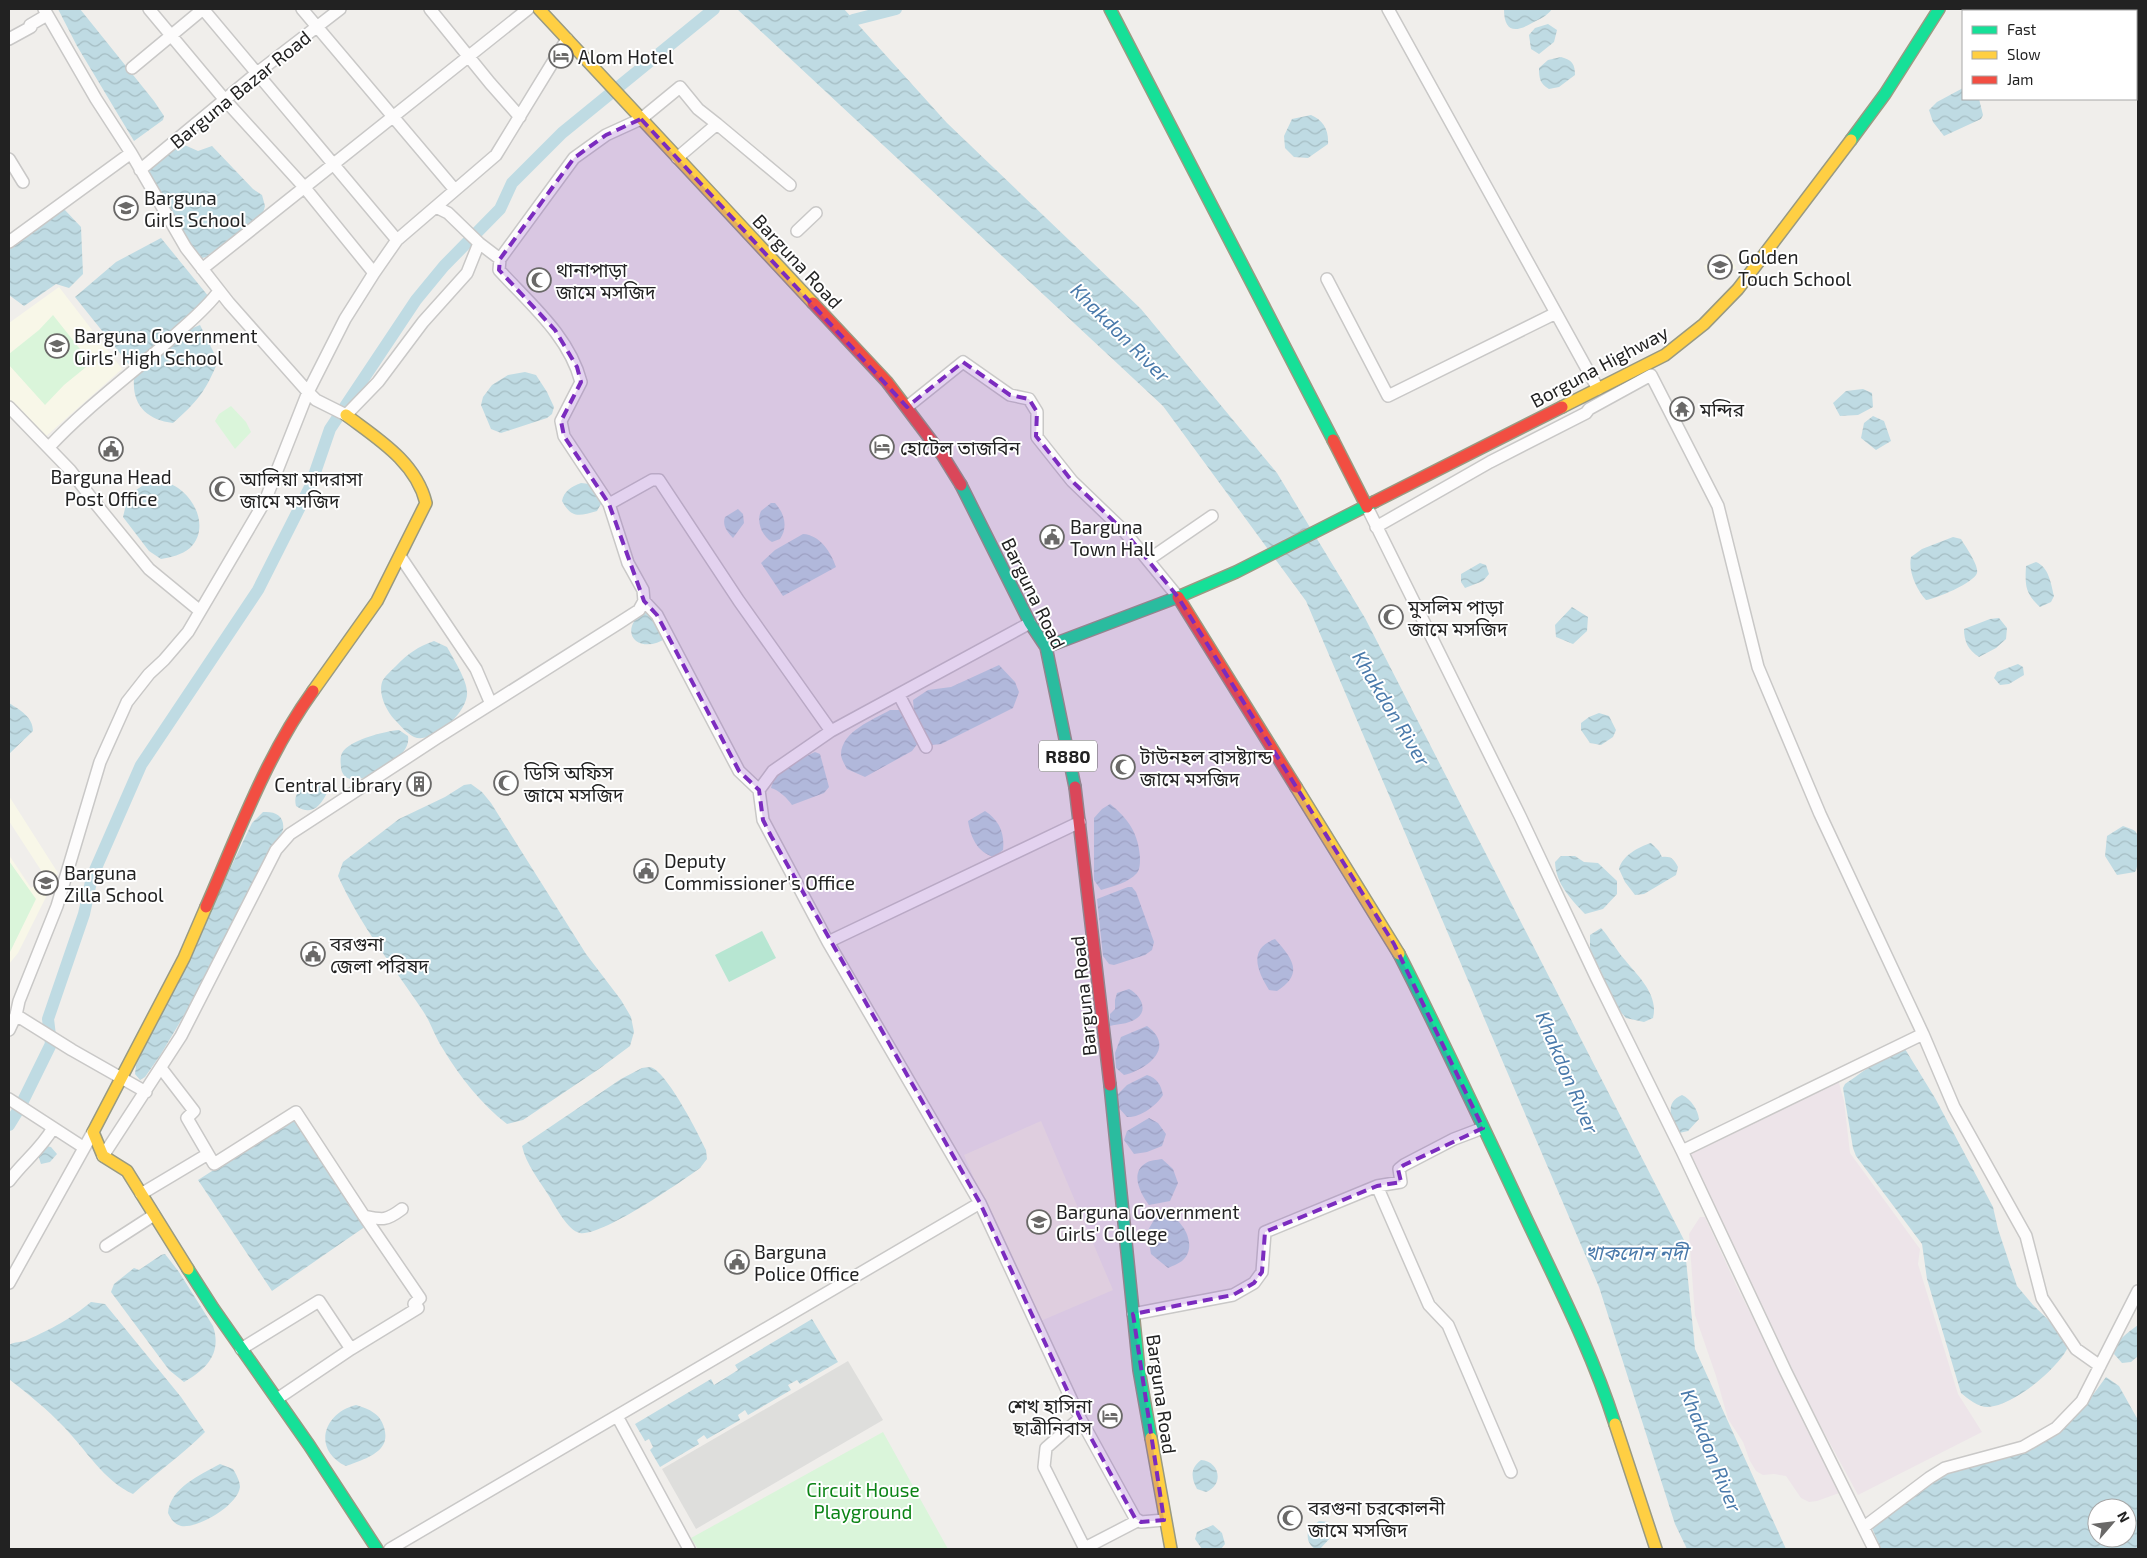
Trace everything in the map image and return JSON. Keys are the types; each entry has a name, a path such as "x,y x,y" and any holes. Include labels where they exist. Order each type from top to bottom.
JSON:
{"street":[{"path":"149,9 225,100 305,188 374,273"},
{"path":"132,68 203,9 397,240"},
{"path":"302,9 455,190"},
{"name":"Barguna Bazar Road","path":"140,170 257,73 340,9"},
{"path":"430,9 520,117"},
{"path":"202,269 528,9"},
{"name":"Barguna Road","path":"539,9 887,382 907,407 943,456 963,488 1030,623 1046,647 1077,798 1100,989 1139,1370 1164,1520 1171,1549"},
{"name":"Barguna Road","path":"547,9 567,39"},
{"path":"1110,9 1272,319 1367,507 1682,1151 1786,1372 1874,1549"},
{"path":"1388,9 1598,389"},
{"name":"Borguna Highway","path":"1046,647 1178,597 1236,572 1666,355 1721,307 1790,222 1885,94 1940,9"},
{"path":"9,39 31,27 45,12 96,99 131,153 186,248 219,291 312,396 346,416 393,451 419,480 425,492 426,503 377,600 298,711 276,752 259,784 184,958 93,1132 9,1283"},
{"path":"9,1030 58,906 100,762 127,702 149,674 188,632 265,502 345,319 374,273 397,240 496,154 567,39"},
{"path":"104,1156 181,1036 276,850 290,834 633,614 639,610 644,601 643,590 628,563 609,504 564,436 561,421 581,382 577,367 555,330 499,270 500,258 574,158 606,135 641,119 680,87 698,109 790,184"},
{"path":"677,158 717,124"},
{"path":"9,242 131,153"},
{"path":"9,159 23,182"},
{"path":"436,207 448,213 479,242 500,258"},
{"path":"797,231 816,213"},
{"path":"346,416 378,382 423,322 468,273 479,242"},
{"path":"1327,280 1388,396 1556,313"},
{"path":"49,447 94,402 141,366 209,305 219,291"},
{"path":"907,407 963,362 1010,395 1029,400 1037,412 1037,437 1072,481 1124,531 1178,597 1394,944 1431,1017 1558,1286 1608,1401 1656,1549"},
{"path":"1376,527 1490,462 1586,413 1589,409 1651,375 1718,506 1758,667 1820,814 1923,1034 1954,1107 2026,1236 2042,1298 2076,1348 2100,1366"},
{"path":"9,407 70,470 150,569 200,611"},
{"path":"609,504 652,480 659,480 739,601 831,731"},
{"path":"1148,560 1212,516"},
{"path":"400,556 476,669 491,704"},
{"path":"644,601 657,615 739,771 759,790 763,820 828,942 980,1202 1080,1418 1138,1521"},
{"path":"759,790 773,771 831,731 1030,623"},
{"path":"899,695 926,747"},
{"path":"828,942 1080,822"},
{"path":"16,1015 72,1050 146,1092"},
{"path":"1682,1151 1923,1034"},
{"path":"161,1068 194,1111 187,1118 214,1164 296,1112 420,1298 414,1304 418,1308 351,1349 277,1399"},
{"path":"9,1099 83,1147"},
{"path":"9,1181 19,1168 44,1144 53,1128"},
{"path":"1133,1314 1233,1295 1254,1283 1262,1272 1265,1232 1377,1186 1401,1182 1400,1168 1404,1165 1454,1139 1483,1128"},
{"path":"93,1132 104,1156 127,1171 241,1349 310,1445 378,1549"},
{"path":"141,1194 208,1154"},
{"path":"1377,1186 1429,1305 1448,1325 1511,1472"},
{"path":"390,1549 980,1202"},
{"path":"364,1216 382,1220 391,1217 402,1209"},
{"path":"106,1246 154,1215"},
{"path":"1864,1526 1945,1468 2023,1447 2056,1428 2082,1401 2135,1306 2138,1291"},
{"path":"241,1349 318,1302 351,1349"},
{"path":"617,1416 689,1549"},
{"path":"1080,1418 1046,1448 1044,1467 1084,1547"},
{"path":"1071,1549 1084,1547 1138,1521 1164,1520"}],"highlighted area":[{"path":"641,119 907,407 963,362 1010,395 1029,399 1037,412 1036,436 1072,481 1124,531 1178,597 1394,944 1483,1128 1404,1165 1398,1169 1401,1182 1377,1186 1265,1232 1262,1272 1254,1283 1233,1295 1133,1314 1164,1520 1141,1522 1135,1518 1080,1418 980,1203 771,836 763,820 759,790 739,771 657,615 644,601 609,504 564,436 561,421 581,382 577,367 555,330 499,270 500,259 574,158 606,135"}],"shaded area":[{"name":"Golden Touch School","path":"1728,253 1736,268 1712,281 1704,266"},
{"name":"Barguna Government Girls' High School","path":"59,287 122,369 44,438 9,399 9,323"},
{"name":"Barguna Zilla School","path":"9,796 58,873 18,953 9,964 9,954 35,899 9,861 9,855 31,888 46,878 9,821"},
{"path":"1837,1076 1844,1101 1850,1153 1920,1249 1918,1264 1958,1394 1982,1432 1858,1495 1800,1388 1738,1260 1688,1149"},
{"name":"Barguna Government Girls' College","path":"1041,1121 1113,1290 1036,1323 964,1155"},
{"path":"1700,1217 1705,1217 1737,1287 1842,1492 1809,1502 1801,1498 1786,1476 1763,1475 1756,1471 1743,1442 1728,1419 1716,1376 1695,1315 1689,1234"},
{"path":"848,1361 883,1420 696,1529 662,1469"}],"green space":[{"path":"53,315 91,363 64,385 45,405 9,365 9,354 39,330"},
{"path":"231,406 246,422 251,432 235,449 215,421 219,414"},
{"path":"9,861 36,899 9,954"},
{"path":"762,931 776,958 729,982 715,955"},
{"name":"Circuit House Playground","path":"883,1432 948,1549 698,1549 691,1538"}],"water":[{"path":"58,9 80,9 154,101 164,116 163,120 134,141 77,46"},
{"name":"খাকদোন নদী","path":"737,9 844,9 947,123 1141,309 1277,473 1365,618 1684,1240 1695,1349 1786,1549 1687,1549 1675,1524 1599,1287 1306,601 1163,406"},
{"path":"1504,9 1552,9 1541,19 1516,29 1508,26"},
{"path":"1548,24 1557,30 1554,42 1539,54 1531,49 1529,35 1535,28"},
{"path":"1561,57 1572,63 1575,75 1559,87 1549,89 1541,80 1539,68 1548,60"},
{"path":"1962,89 1962,100 1979,100 1983,115 1981,119 1944,136 1933,122 1929,110 1937,102"},
{"path":"1311,115 1324,126 1328,144 1308,158 1294,157 1285,148 1284,136 1292,119"},
{"path":"180,143 198,151 212,146 253,189 262,195 265,206 263,213 206,257 199,259 146,175 147,170"},
{"path":"64,209 81,227 83,274 69,288 56,284 24,306 9,295 9,247"},
{"path":"161,238 209,297 131,367 75,297 116,262"},
{"path":"200,325 218,361 214,371 200,395 173,423 156,419 143,410 139,404 134,388 134,379 190,329"},
{"path":"525,372 536,375 547,392 554,407 552,414 547,418 501,433 491,429 481,405 483,397 492,385 508,375"},
{"path":"1863,389 1872,393 1873,407 1858,415 1840,416 1833,403 1846,391"},
{"path":"1873,416 1884,421 1891,441 1876,450 1861,438 1864,423"},
{"path":"163,482 173,485 189,499 199,519 199,529 197,539 190,548 176,555 161,559 149,551 123,517 128,496 146,483"},
{"path":"581,483 590,484 602,502 597,511 576,515 569,511 562,501 568,490"},
{"path":"771,503 775,503 781,512 785,525 780,539 772,542 763,532 759,520 761,511"},
{"path":"738,509 743,514 744,523 733,538 726,528 724,520 725,517"},
{"path":"803,534 815,537 824,545 836,567 783,596 761,563 775,550"},
{"path":"1953,537 1961,539 1974,561 1977,573 1962,586 1926,600 1914,580 1910,562 1911,557 1922,549"},
{"path":"2036,562 2047,572 2054,596 2051,602 2040,607 2031,598 2026,584 2026,566"},
{"path":"1480,563 1486,565 1489,574 1483,581 1465,588 1461,582 1461,574"},
{"path":"1572,607 1588,617 1587,631 1573,644 1556,637 1555,625"},
{"path":"653,609 666,638 658,643 642,644 632,635 631,628 643,610"},
{"path":"1999,618 2007,628 2006,639 1996,648 1979,657 1967,645 1964,629 1990,619"},
{"path":"434,641 447,647 456,663 466,687 466,700 456,717 440,731 431,736 414,737 403,729 388,711 383,701 381,685 386,676 405,657 418,648"},
{"path":"2018,664 2023,667 2024,675 2009,684 2000,685 1994,678 1997,672"},
{"path":"999,665 1015,682 1019,692 1013,708 941,744 932,745 914,712 913,700 928,690 951,687"},
{"path":"9,703 28,718 33,731 9,754"},
{"path":"890,710 899,710 905,716 918,743 912,751 865,777 847,769 841,754 847,739 867,722"},
{"path":"1599,713 1609,716 1616,730 1613,737 1601,745 1590,743 1581,730 1581,723"},
{"path":"399,730 408,736 408,744 402,754 393,762 382,770 365,777 350,779 344,775 341,768 341,758 349,746 357,741 384,732"},
{"path":"815,752 820,754 829,787 824,793 792,805 783,795 771,788 773,781 782,770"},
{"path":"310,783 323,784 327,793 314,809 301,809 296,806 296,795"},
{"path":"471,784 482,792 491,803 586,954 621,1000 631,1017 634,1032 630,1046 599,1069 523,1120 507,1124 480,1099 457,1070 440,1044 423,1011 356,911 338,876 343,862 399,819 445,797 464,785"},
{"path":"1110,804 1127,821 1135,834 1140,864 1137,873 1129,879 1101,890 1094,880 1094,818 1102,809"},
{"path":"985,811 994,818 1003,838 1003,850 994,857 983,852 976,844 968,821"},
{"path":"263,812 272,812 279,815 283,821 283,830 223,950 161,1054 145,1077 140,1080 135,1074 136,1065 252,823"},
{"path":"2123,826 2134,830 2137,834 2139,845 2138,858 2135,872 2117,875 2105,856 2107,836"},
{"path":"1651,843 1662,857 1668,857 1675,862 1678,867 1676,875 1644,894 1635,895 1625,882 1619,869 1623,860 1631,853"},
{"path":"1561,856 1575,856 1584,862 1598,863 1617,881 1617,894 1603,909 1585,914 1569,896 1558,877 1555,862"},
{"path":"1132,887 1136,892 1154,942 1152,950 1145,955 1114,965 1109,964 1103,956 1097,899"},
{"path":"1601,928 1646,986 1653,1001 1653,1018 1644,1022 1626,1018 1617,1008 1590,950 1590,935"},
{"path":"1275,939 1287,953 1293,966 1291,979 1277,991 1269,990 1261,976 1257,962 1261,949 1266,943"},
{"path":"1129,989 1140,999 1143,1008 1142,1013 1131,1021 1110,1026 1110,1014 1115,1009 1117,993"},
{"path":"1147,1026 1155,1034 1159,1042 1159,1049 1155,1056 1142,1068 1124,1075 1116,1068 1115,1053 1121,1037"},
{"path":"1905,1049 1935,1098 1993,1207 1998,1229 2017,1286 2033,1305 2064,1335 2067,1349 2054,1367 2021,1394 1998,1405 1981,1406 1961,1393 1927,1279 1922,1244 1856,1156 1853,1148 1843,1088 1845,1084 1883,1058"},
{"path":"650,1067 657,1071 673,1090 706,1150 707,1159 700,1168 690,1175 622,1218 590,1232 580,1233 575,1231 562,1217 533,1172 522,1146 621,1079 642,1068"},
{"path":"1147,1075 1158,1082 1163,1095 1147,1110 1137,1116 1127,1117 1118,1107 1118,1094 1127,1085"},
{"path":"1682,1095 1694,1105 1699,1119 1688,1131 1679,1133 1672,1117 1671,1107 1676,1098"},
{"path":"295,1118 366,1226 272,1291 198,1180"},
{"path":"1149,1118 1158,1123 1166,1134 1162,1146 1147,1152 1134,1154 1124,1140 1127,1131"},
{"path":"46,1146 51,1147 57,1154 50,1162 41,1164 38,1155"},
{"path":"1162,1159 1173,1169 1178,1183 1170,1201 1149,1205 1138,1184 1138,1172 1148,1162"},
{"path":"1166,1214 1178,1221 1187,1234 1189,1241 1187,1255 1182,1261 1168,1268 1151,1254 1147,1232 1155,1218"},
{"path":"165,1254 179,1272 213,1326 215,1336 214,1352 206,1366 184,1382 169,1370 111,1292 114,1284 134,1268 139,1270"},
{"path":"91,1302 105,1304 181,1397 205,1432 133,1494 104,1473 58,1420 9,1379 9,1345 25,1341 53,1327"},
{"path":"812,1319 838,1362 800,1384 797,1380 788,1385 791,1390 748,1415 745,1410 738,1415 740,1420 707,1439 704,1435 697,1440 699,1444 660,1467 650,1450 653,1447 649,1439 645,1441 635,1424 711,1379 714,1385 738,1370 735,1365"},
{"path":"2138,1325 2138,1356 2131,1362 2122,1363 2114,1354 2117,1344"},
{"path":"2106,1377 2119,1386 2138,1420 2138,1549 1881,1549 1872,1528 1933,1480 1951,1471 2024,1453 2062,1430 2084,1407"},
{"path":"356,1405 370,1410 377,1415 384,1428 385,1441 380,1449 372,1455 346,1466 335,1459 329,1451 326,1442 326,1432 329,1424 336,1416 345,1409"},
{"path":"1201,1460 1207,1461 1216,1468 1218,1479 1216,1484 1206,1492 1197,1489 1193,1477 1193,1470"},
{"path":"220,1464 233,1469 240,1485 238,1494 225,1508 207,1520 188,1526 176,1524 168,1513 174,1496 187,1483"},
{"path":"1319,1521 1328,1522 1332,1528 1332,1536 1320,1549 1315,1549 1308,1541 1308,1530"},
{"path":"1213,1525 1222,1533 1225,1544 1221,1549 1202,1549 1195,1539 1197,1532"}],"waterway":[{"path":"9,1125 51,1044 48,1019 84,914 92,877 141,765 258,590 310,487 330,429 416,300 444,266 500,209 512,183 562,133 714,9"},
{"path":"853,20 896,9"}],"traffic: fast":[{"path":"1110,9 1333,440"},
{"path":"1851,140 1885,94 1939,9"},
{"path":"961,485 1030,623 1046,647 1075,787"},
{"path":"1046,647 1178,597 1236,572 1374,502"},
{"path":"1399,954 1463,1084 1573,1319 1596,1371 1615,1424"},
{"path":"1110,1085 1139,1370 1151,1438"},
{"path":"188,1269 309,1445 377,1549"}],"traffic: slow":[{"path":"539,9 813,303"},
{"path":"1562,407 1665,355 1704,324 1738,289 1851,140"},
{"path":"313,691 377,601 426,503 421,488 405,463 383,443 346,415"},
{"path":"1296,787 1399,954"},
{"path":"188,1269 127,1171 103,1156 93,1132 184,958 206,907"},
{"path":"1615,1424 1656,1549"},
{"path":"1151,1438 1171,1549"}],"traffic: jam":[{"path":"813,303 887,382 943,456 961,485"},
{"path":"1374,502 1562,407"},
{"path":"1333,440 1367,507"},
{"path":"1178,597 1296,787"},
{"path":"206,907 267,769 296,716 313,691"},
{"path":"1075,787 1110,1085"}],"place":[{"name":"Alom Hotel","path":"561,56"},
{"name":"Barguna Girls School","path":"126,208"},
{"name":"Golden Touch School","path":"1720,267"},
{"name":"থানাপাড়া জামে মসজিদ","path":"539,280"},
{"name":"Barguna Government Girls' High School","path":"57,346"},
{"name":"মন্দির","path":"1682,409"},
{"name":"হোটেল তাজবিন","path":"882,447"},
{"name":"Barguna Head Post Office","path":"111,449"},
{"name":"আলিয়া মাদরাসা জামে মসজিদ","path":"222,489"},
{"name":"Barguna Town Hall","path":"1052,537"},
{"name":"মুসলিম পাড়া জামে মসজিদ","path":"1391,617"},
{"name":"টাউনহল বাসষ্ট্যান্ড জামে মসজিদ","path":"1123,767"},
{"name":"ডিসি অফিস জামে মসজিদ","path":"506,783"},
{"name":"Central Library","path":"419,784"},
{"name":"Deputy Commissioner's Office","path":"646,871"},
{"name":"Barguna Zilla School","path":"46,883"},
{"name":"বরগুনা জেলা পরিষদ","path":"313,954"},
{"name":"Barguna Government Girls' College","path":"1039,1222"},
{"name":"Barguna Police Office","path":"737,1262"},
{"name":"শেখ হাসিনা ছাত্রীনিবাস","path":"1110,1416"},
{"name":"বরগুনা চরকোলনী জামে মসজিদ","path":"1290,1518"}],"water label":[{"name":"Khakdon River","path":"1121,332"},
{"name":"Khakdon River","path":"1392,708"},
{"name":"Khakdon River","path":"1568,1072"},
{"name":"Khakdon River","path":"1712,1450"}]}
